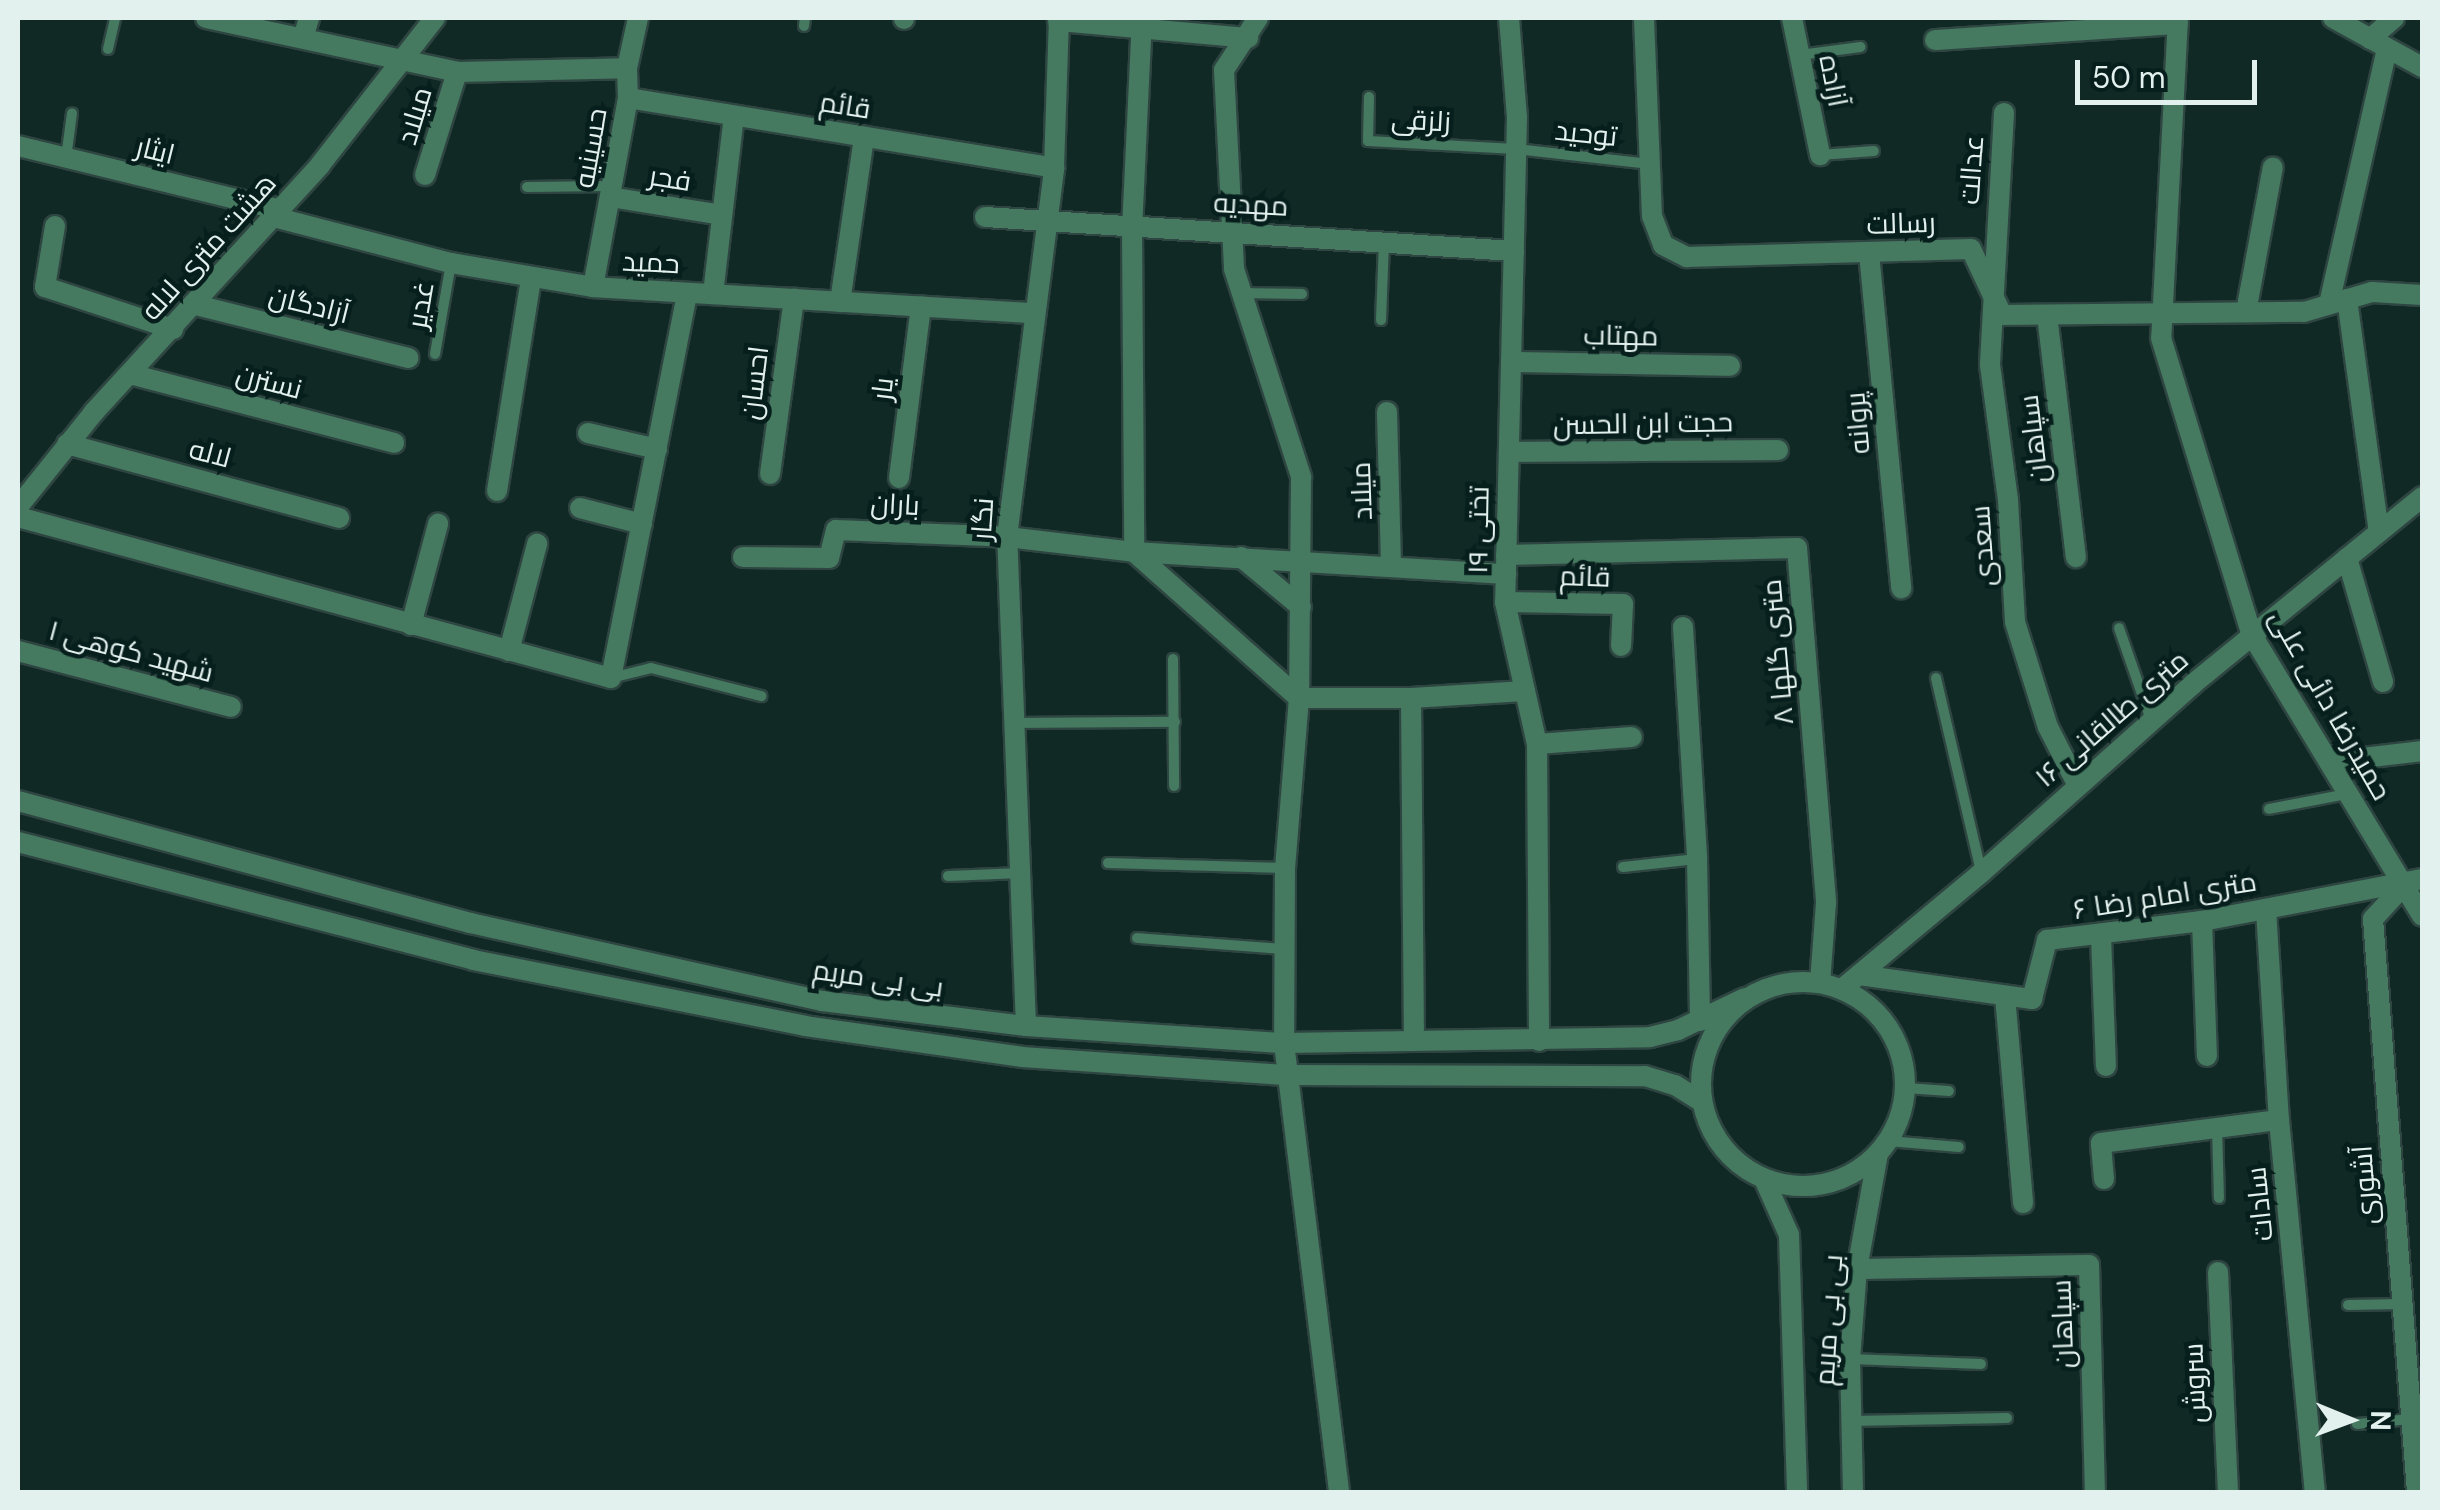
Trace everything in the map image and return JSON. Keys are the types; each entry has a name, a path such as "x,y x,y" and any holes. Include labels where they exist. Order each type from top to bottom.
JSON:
{"street":[{"path":"206,18 306,28 399,62 456,72 627,68"},
{"name":"هشت متری لاله","path":"18,508 67,444 277,214 435,18"},
{"name":"حسینیه","path":"593,287 628,98 627,68 638,18"},
{"path":"1258,18 1224,70 1240,294 1301,477 1298,698 1285,868 1284,1043 1340,1492"},
{"name":"تختی ۱۹","path":"1509,18 1516,149 1505,602 1537,744 1539,1040"},
{"path":"1644,18 1651,164"},
{"name":"آزاده","path":"1792,18 1820,156"},
{"path":"2332,18 2422,67"},
{"path":"2380,532 2338,302 2378,44 2394,18"},
{"path":"1058,19 1142,23 1248,38"},
{"name":"نگار","path":"1026,1026 1007,537 1032,313 1054,168 1058,19"},
{"path":"1936,40 2177,21 2162,313"},
{"path":"1142,23 1132,227 1134,552 1298,698 1412,698 1525,691"},
{"name":"میلاد","path":"425,176 456,72"},
{"name":"قائم","path":"628,98 1054,168"},
{"name":"عدالت","path":"1991,291 2004,114"},
{"path":"713,294 734,116"},
{"path":"840,302 864,137"},
{"name":"ایثار","path":"18,146 277,214"},
{"name":"رسالت","path":"1651,164 1652,216 1662,245 1687,258 1971,249 2002,315 2304,312 2372,292 2422,294"},
{"path":"2246,312 2273,168"},
{"name":"فجر","path":"611,192 722,215"},
{"name":"حمید","path":"277,214 451,263 593,287 1032,313"},
{"name":"مهدیه","path":"985,217 1514,251"},
{"path":"55,226 44,287 172,329"},
{"name":"پروانه","path":"1869,253 1900,588"},
{"path":"497,491 531,278"},
{"name":"سعدی","path":"1991,291 1990,365 2008,500 2015,622 2048,727 2078,786"},
{"path":"18,517 610,678 687,293"},
{"name":"احسان","path":"770,474 794,299"},
{"name":"آزادگان","path":"196,305 408,358"},
{"name":"یار","path":"899,478 921,306"},
{"name":"حمیدرضا دائی علی","path":"2162,313 2161,338 2252,635 2348,794 2413,882 2422,916"},
{"name":"سپاهان","path":"2047,315 2076,557"},
{"name":"مهتاب","path":"1511,362 1730,366"},
{"name":"نسترن","path":"130,374 394,443"},
{"name":"میلاد","path":"1387,412 1391,567"},
{"path":"588,432 657,448"},
{"name":"لاله","path":"67,444 339,518"},
{"name":"حجت ابن الحسن","path":"1509,452 1778,450"},
{"name":"۱۶ متری طالقانی","path":"1851,982 1981,873 2151,720 2422,496"},
{"path":"580,508 642,524"},
{"path":"412,625 438,524"},
{"name":"باران","path":"742,557 829,558 836,530 1007,537"},
{"path":"1007,537 1134,552 1391,567 1506,564"},
{"path":"509,651 537,544"},
{"name":"۸ متری گلها","path":"1506,564 1796,548 1826,903 1820,982"},
{"path":"1241,557 1301,607"},
{"path":"2347,558 2383,682"},
{"name":"قائم","path":"1505,602 1623,604 1620,646"},
{"path":"1683,626 1698,859 1700,1021"},
{"name":"شهید کوهی ۱","path":"18,651 231,707"},
{"path":"1412,698 1414,1040"},
{"path":"1537,744 1632,736"},
{"path":"2328,762 2422,751"},
{"name":"بی بی مریم","path":"18,801 470,923 822,1002 1026,1026 1284,1043 1650,1037 1700,1021 1745,998"},
{"name":"بی بی مریم","path":"18,842 473,960 805,1026 1022,1057 1288,1075 1645,1076 1675,1084 1702,1102"},
{"name":"۶ متری امام رضا","path":"2005,996 2032,999 2047,940 2101,937 2202,921 2413,882"},
{"name":"آشوری","path":"2413,882 2373,919 2417,1492"},
{"name":"سادات","path":"2266,909 2279,1120 2316,1492"},
{"path":"2202,921 2207,1056"},
{"path":"2101,937 2106,1066"},
{"path":"1851,982 1890,1028 1902,1057 1906,1088 1901,1116 1884,1148 1846,1178 1815,1186 1764,1179 1734,1160 1713,1134 1702,1102 1701,1073 1708,1044 1723,1018 1745,998 1781,983 1820,982 1851,982 2005,996 2023,1203"},
{"path":"2104,1178 2101,1143 2279,1120"},
{"name":"بی بی مریم","path":"1853,1492 1850,1359 1857,1269 1884,1148"},
{"name":"بی بی مریم","path":"1764,1179 1789,1235 1797,1492"},
{"name":"سپاهان","path":"1857,1269 2089,1265 2095,1492"},
{"name":"سروش","path":"2218,1272 2228,1492"}],"lane":[{"path":"108,49 115,18"},
{"path":"1800,55 1860,47"},
{"name":"زلزقی","path":"1370,96 1368,141 1516,149"},
{"path":"66,158 72,113"},
{"name":"توحید","path":"1516,149 1651,164"},
{"path":"1820,156 1874,150"},
{"path":"526,187 611,192"},
{"path":"1381,320 1384,241"},
{"name":"غدیر","path":"435,354 451,263"},
{"path":"1240,294 1302,294"},
{"path":"2119,628 2151,720"},
{"path":"1173,659 1174,786"},
{"path":"610,678 650,668 760,696"},
{"path":"1936,678 1981,873"},
{"path":"1014,724 1175,722"},
{"path":"2269,809 2348,794"},
{"path":"1623,867 1698,859"},
{"path":"1108,862 1285,868"},
{"path":"948,876 1022,873"},
{"path":"1137,938 1286,949"},
{"path":"1906,1088 1949,1091"},
{"path":"2217,1128 2219,1198"},
{"path":"1884,1148 1959,1147"},
{"path":"2348,1306 2402,1304"},
{"path":"1850,1359 1981,1364"},
{"path":"1850,1421 2007,1418"},
{"path":"2356,1424 2411,1419"}]}
